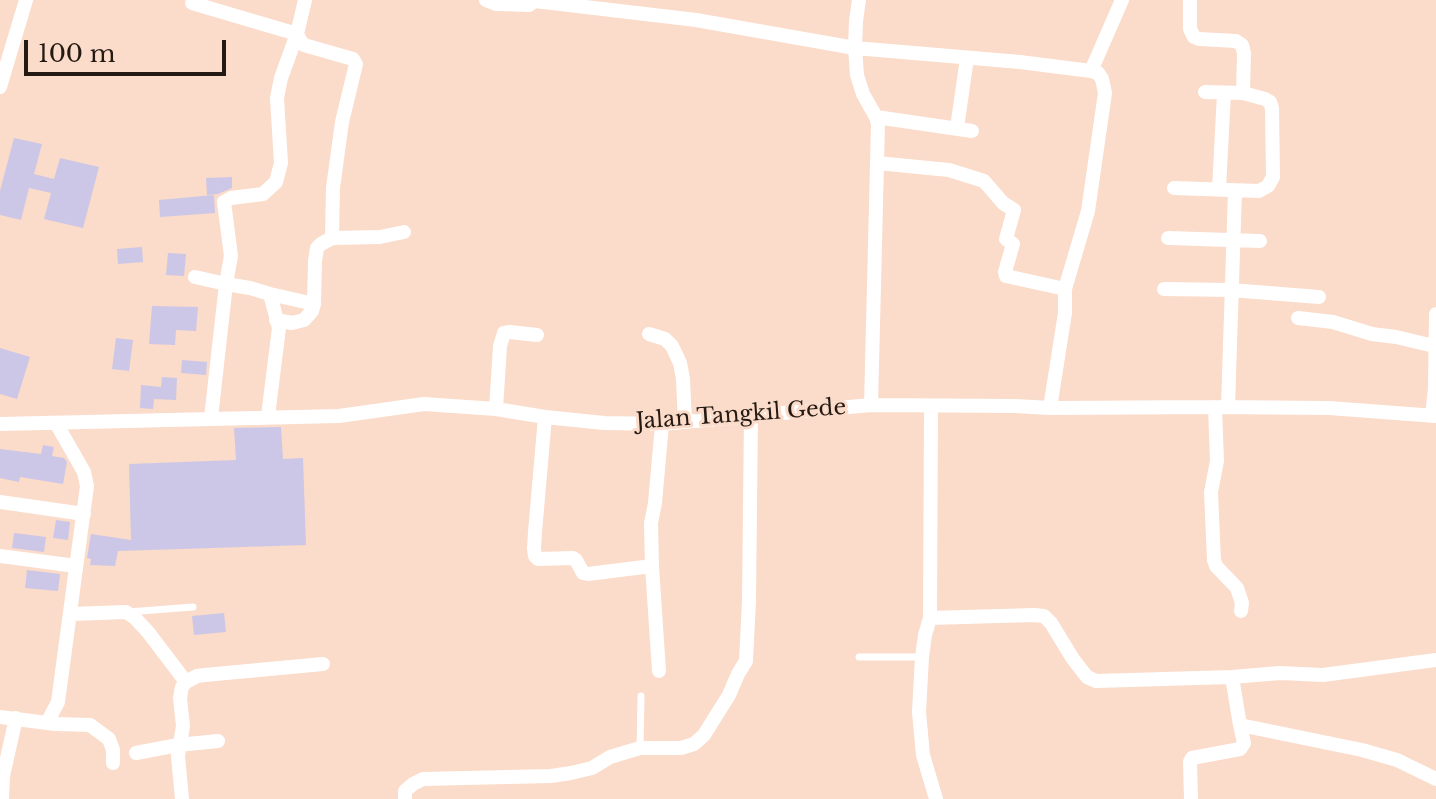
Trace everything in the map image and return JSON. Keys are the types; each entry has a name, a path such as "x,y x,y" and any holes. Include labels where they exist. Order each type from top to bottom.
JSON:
{"street":[{"path":"0,87 26,0"},
{"path":"211,418 231,256 224,202 231,198 263,194 276,182 281,163 277,98 305,0"},
{"path":"486,0 496,4 529,5 535,1 696,20 855,48 1020,62 1098,73 1105,93 1088,211 1065,289 1065,313 1050,408"},
{"path":"859,0 855,48 857,75 876,117 871,405"},
{"path":"1091,71 1122,0"},
{"path":"1190,0 1190,29 1194,37 1236,41 1242,45 1243,93"},
{"path":"192,3 297,34 304,45 356,62 342,122 333,188 332,238"},
{"path":"957,128 967,58"},
{"path":"1174,188 1259,191 1268,186 1273,177 1270,102 1243,93 1205,92"},
{"path":"1219,189 1224,93"},
{"path":"876,117 972,131"},
{"path":"877,163 949,170 984,181 1003,203 1015,211 1006,239 1013,244 1006,276 1065,289"},
{"path":"1235,191 1222,407 1211,492 1214,560 1237,588 1241,611"},
{"path":"276,320 292,323 304,320 312,311 317,248 332,238 380,237 404,232"},
{"path":"1168,238 1260,241"},
{"path":"195,277 314,304"},
{"path":"1164,289 1231,290 1319,297"},
{"path":"268,416 279,335 270,294"},
{"path":"1434,416 1436,314"},
{"path":"1298,318 1333,322 1372,334 1434,346"},
{"path":"496,409 500,346 504,333 537,335"},
{"path":"649,334 665,339 680,363 685,422"},
{"name":"Jalan Tangkil Gede","path":"0,424 339,416 424,404 496,409 604,423 662,424 871,405 1329,408 1434,416"},
{"path":"931,406 930,618 919,684 921,743 936,799"},
{"path":"405,799 405,791 423,779 561,775 592,768 610,757 640,748 681,748 694,744 704,735 746,661 751,416"},
{"path":"545,417 535,556 538,559 573,558 583,573 588,574 652,566"},
{"path":"47,723 58,702 87,486 84,472 56,423"},
{"path":"659,671 651,523 662,424"},
{"path":"0,502 84,514"},
{"path":"0,556 76,566"},
{"path":"71,614 126,612 148,632 186,682"},
{"path":"930,618 1044,616 1087,677 1096,681 1288,673 1323,675 1436,660"},
{"path":"182,799 178,745 183,726 180,698 186,682 205,675 323,664"},
{"path":"1191,799 1192,758 1240,749 1244,743 1232,677"},
{"path":"0,717 90,725 109,739 113,763"},
{"path":"2,799 3,776 16,718"},
{"path":"1240,725 1362,750 1397,760 1436,779"},
{"path":"136,753 218,741"}],"lane":[{"path":"126,612 193,607"},
{"path":"859,657 922,657"},
{"path":"640,748 641,696"}],"building":[{"path":"14,138 42,144 34,174 54,179 60,158 99,167 83,228 44,219 51,193 29,188 21,220 0,215 0,191"},
{"path":"232,177 232,188 207,195 206,178"},
{"path":"214,195 215,213 160,217 159,200"},
{"path":"142,247 143,262 118,264 117,249"},
{"path":"168,253 186,254 184,276 166,275"},
{"path":"152,306 198,307 196,331 176,330 175,345 149,344"},
{"path":"116,338 133,340 129,371 112,369"},
{"path":"0,348 30,357 17,399 0,394"},
{"path":"182,360 207,362 206,375 181,373"},
{"path":"162,377 177,378 176,400 154,399 153,409 140,408 141,385 161,387"},
{"path":"281,427 283,459 303,458 306,545 118,551 115,566 90,565 91,559 87,558 91,534 131,540 129,464 236,460 234,428"},
{"path":"43,445 54,447 52,456 64,458 67,462 63,484 20,477 19,482 0,478 0,449 41,454"},
{"path":"56,520 70,522 68,540 53,538"},
{"path":"14,533 46,537 44,552 12,548"},
{"path":"27,570 60,574 58,591 25,588"},
{"path":"224,613 226,632 194,635 192,616"}]}
